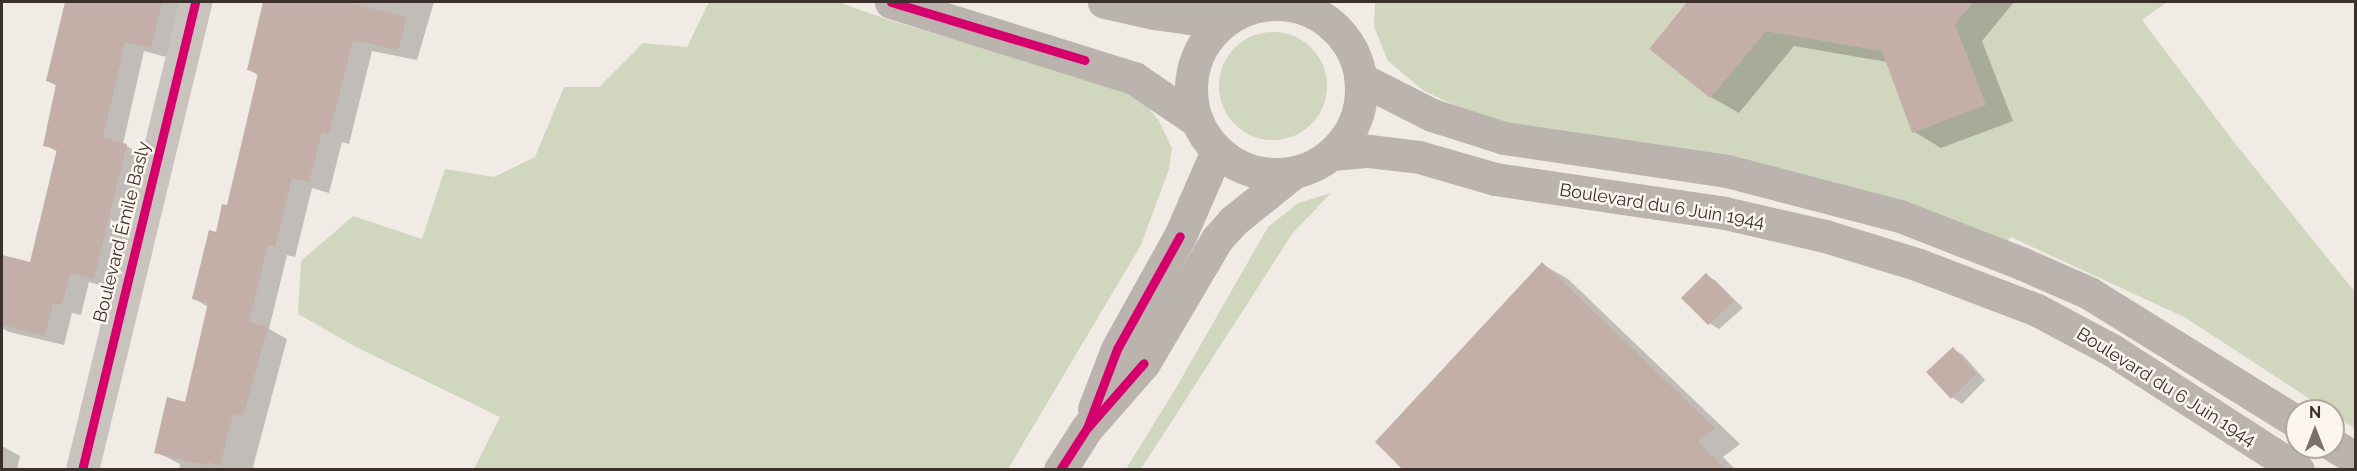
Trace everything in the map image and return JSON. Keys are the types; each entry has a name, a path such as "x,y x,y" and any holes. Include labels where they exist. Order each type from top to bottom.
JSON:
{"main road":[{"path":"891,2 1134,78 1197,121 1217,151 1250,171 1272,175 1293,173 1313,166 1332,154 1346,138 1357,119 1361,98 1361,79 1357,62 1342,34 1320,16 1298,7 1275,3 1251,8 1229,18 1203,45 1195,63 1191,82 1197,121"},
{"path":"1104,2 1191,18 1229,18"},
{"path":"1342,34 1343,2"},
{"path":"1361,79 1432,114 1504,138 1727,171 1900,216 2023,264 2089,293 2285,415"},
{"path":"1086,428 1117,349 1180,236 1217,151"},
{"name":"Boulevard du 6 Juin 1944","path":"1332,154 1369,151 1419,157 1495,179 1725,213 1825,237 1919,265 2037,310 2112,350 2298,470"},
{"path":"1060,470 1086,428 1144,363 1217,239 1233,221 1293,173"}],"street":[{"name":"Boulevard Émile Basly","path":"81,470 195,2"}],"green space":[{"path":"709,2 838,2 889,20 1102,83 1129,94 1146,105 1159,121 1172,148 1169,169 1141,245 1008,469 474,469 500,417 356,347 298,314 301,261 353,216 422,239 445,169 494,177 535,157 564,87 599,87 643,43 687,47"},
{"path":"1375,2 1687,2 1649,49 1710,98 1766,31 1882,51 1912,132 1955,24 1973,2 2167,2 2142,20 2237,146 2355,292 2355,429 2345,422 2345,399 2310,399 2186,318 2011,237 2005,243 1485,119 1424,91 1388,61 1374,27"},
{"path":"1273,32 1294,36 1311,48 1323,65 1327,86 1323,107 1311,124 1294,136 1273,140 1252,136 1235,124 1223,107 1219,86 1223,65 1235,48 1252,36"},
{"path":"1331,193 1292,234 1141,469 1126,469 1176,388 1268,227 1298,203"}],"building":[{"path":"65,2 162,2 151,48 125,42 103,138 127,144 94,279 70,273 62,305 53,303 45,336 2,325 2,255 30,262 57,149 43,146 56,84 46,81"},
{"path":"263,2 345,2 407,17 398,50 353,40 329,134 322,132 309,182 292,178 275,247 268,245 249,322 268,327 243,417 233,414 220,466 207,462 205,465 154,453 167,397 185,402 208,303 192,299 209,230 216,232 222,204 227,205 258,73 247,70"},
{"path":"1687,2 1973,2 1955,24 1986,105 1912,133 1882,51 1766,31 1710,98 1649,49"},
{"path":"1542,262 1715,428 1698,442 1727,470 1403,470 1375,442"},
{"path":"1706,273 1734,301 1708,325 1681,298"},
{"path":"1953,347 1976,374 1951,399 1926,372"}],"cycle path":[{"path":"82,470 195,2"},
{"path":"891,2 1084,60"},
{"path":"1087,428 1117,349 1180,236"},
{"path":"1060,470 1087,428 1144,363"}]}
